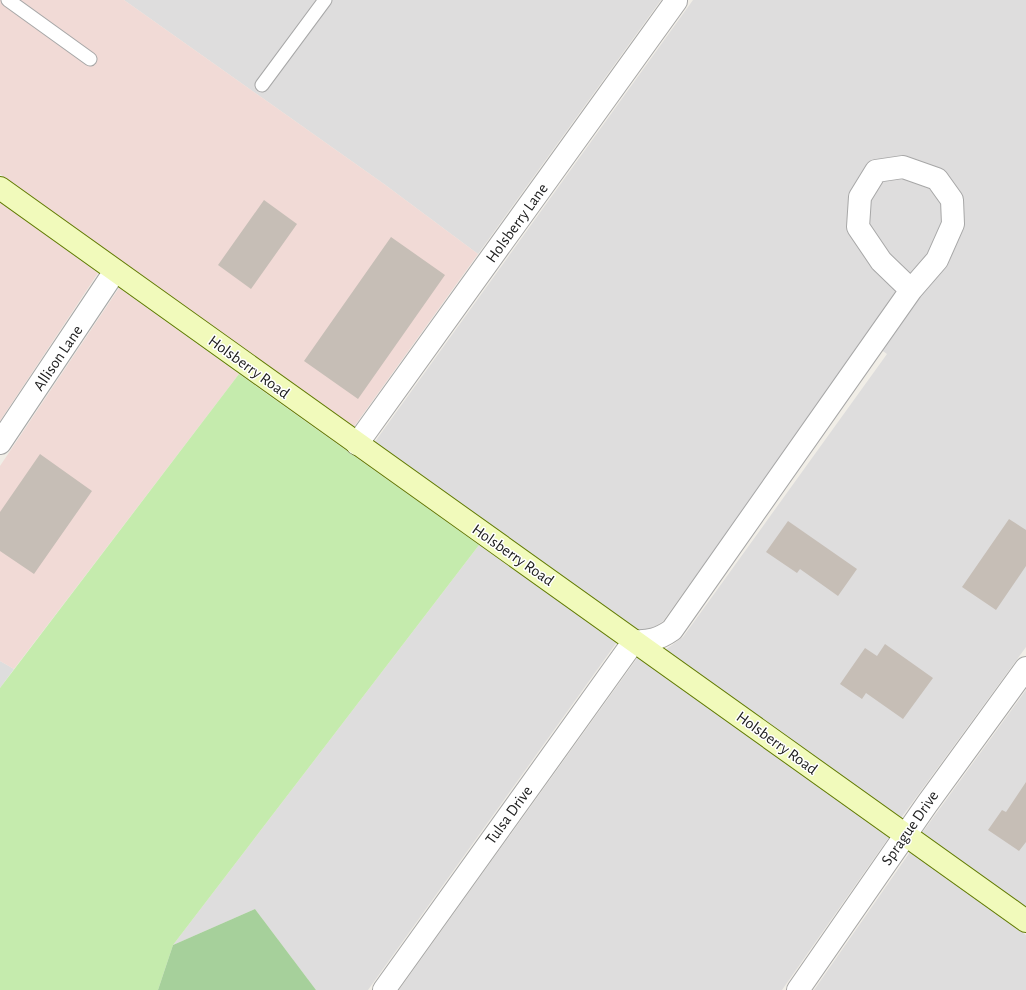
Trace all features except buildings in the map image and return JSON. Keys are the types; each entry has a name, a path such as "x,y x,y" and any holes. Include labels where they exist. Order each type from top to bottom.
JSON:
{"street":[{"name":"Holsberry Lane","path":"357,444 676,1"},
{"path":"634,641 646,642 660,638 672,630 911,290 937,260 953,224 952,200 937,179 903,167 876,171 860,197 858,226 881,261 911,290"},
{"name":"Holsberry Road","path":"0,188 1026,922"},
{"name":"Allison Lane","path":"0,444 115,271"},
{"name":"Tulsa Drive","path":"384,990 634,641"},
{"name":"Sprague Drive","path":"798,990 906,835 1026,668"}],"lane":[{"path":"8,0 90,59"},
{"path":"262,85 325,0"}],"shaded area":[{"path":"0,0 124,0 384,184 478,254 353,428 0,174"},
{"path":"124,0 661,0 478,254 384,184"},
{"path":"693,0 1026,0 1026,647 901,818 665,650 683,637 887,354 866,339 663,621 654,627 643,630 637,630 374,443"},
{"path":"0,202 98,273 0,421"},
{"path":"119,288 239,374 14,669 0,661 0,466"},
{"path":"479,545 617,642 368,990 316,990 255,909 173,945"},
{"path":"638,657 889,837 782,990 399,990"},
{"path":"0,661 14,669 0,688"},
{"path":"1026,690 1026,908 922,833"},
{"path":"910,852 1026,935 1026,990 814,990"}],"green space":[{"path":"239,374 479,545 173,945 158,990 0,990 0,688"},
{"path":"255,909 316,990 158,990 173,945"}]}
